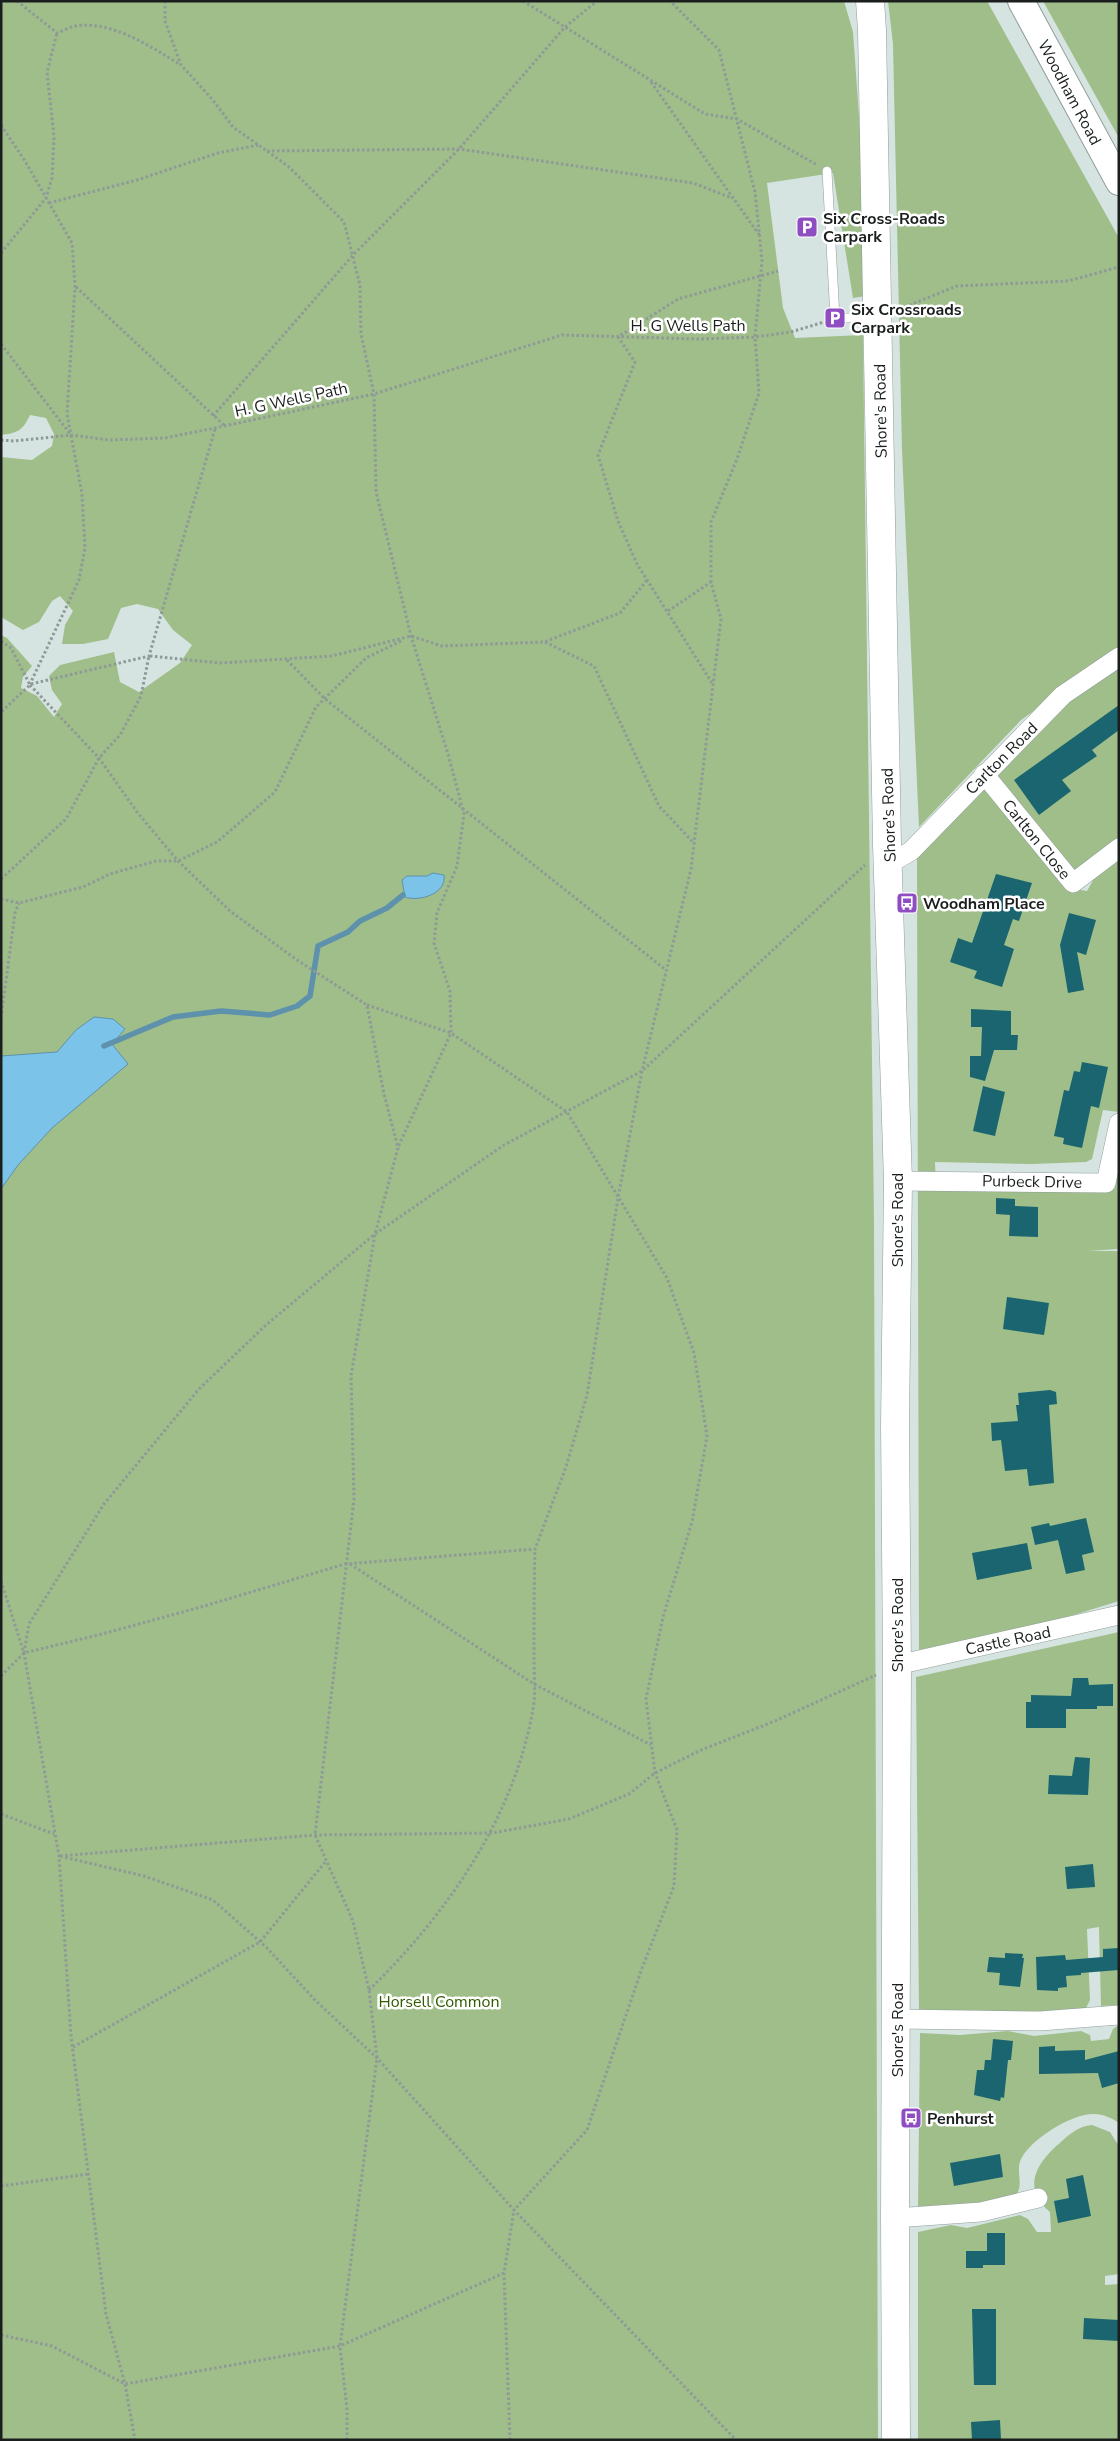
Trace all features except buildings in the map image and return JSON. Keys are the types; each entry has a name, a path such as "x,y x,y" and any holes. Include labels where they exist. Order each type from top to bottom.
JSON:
{"main road":[{"name":"Shore's Road","path":"870,1 888,855 898,1181 895,1425 897,1665 896,2440"}],"street":[{"name":"Woodham Road","path":"1021,1 1119,182"},
{"name":"Carlton Road","path":"888,855 911,851 1063,695 1119,657"},
{"name":"Carlton Close","path":"984,774 1073,883 1119,848"},
{"name":"Purbeck Drive","path":"898,1181 1106,1183 1119,1123"},
{"name":"Castle Road","path":"897,1665 1119,1615"},
{"path":"897,2019 1040,2021 1119,2015"},
{"path":"895,2218 981,2212 1038,2198"}],"lane":[{"path":"827,171 836,318 878,318"}],"path":[{"path":"17,1 57,33"},
{"path":"165,1 165,21 181,65"},
{"path":"523,1 705,114 736,119 827,171"},
{"path":"213,416 353,255 459,149 565,27 597,1"},
{"path":"369,1990 390,1969 443,1906 492,1833 519,1767 533,1707 535,1549 566,1467 587,1395 618,1198 642,1071 691,868 721,619 711,582 711,522 737,459 759,393 754,337 762,261 755,192 719,50 670,1"},
{"path":"57,33 75,26 98,27 128,36 181,65 212,99 233,127 288,166 344,222 360,285 361,334 374,394 376,492 411,636 448,754 464,814 457,866 437,913 434,943 450,992 451,1032 398,1148 375,1234 351,1376 354,1499 315,1835 353,1921 369,1990 377,2058 340,2346 347,2409 347,2440"},
{"path":"1,253 46,198 52,178 54,137 46,72 57,33"},
{"path":"650,80 760,237"},
{"path":"1,125 72,243 76,287 66,414 82,494 85,548 79,580 30,684 1,712"},
{"path":"49,203 137,180 218,153 258,145"},
{"path":"267,151 459,149 693,184 732,198"},
{"path":"878,318 957,286 1068,281 1119,267"},
{"path":"712,683 637,564 618,521 598,455 634,362 618,337 678,299 761,275 778,272"},
{"path":"76,287 225,426"},
{"name":"H. G Wells Path","path":"1,440 14,441 71,435 109,440 165,438 374,394 562,335 699,339 754,337 791,332 836,318"},
{"path":"1,344 71,435"},
{"path":"1,879 66,819 98,758 120,735 141,696 149,656 215,428"},
{"path":"30,684 149,656 221,663 332,656 411,636 442,646 544,642 620,613 648,579"},
{"path":"668,611 711,582"},
{"path":"1,898 19,902 83,887 110,874 156,861 178,861 217,842 275,792 316,707 366,658 411,636"},
{"path":"1,641 11,648 30,684 98,758 137,812 178,861 230,911 297,960 367,1005 451,1032 567,1112 667,1278 694,1353 707,1436 692,1522 663,1617 646,1699 655,1773 677,1830 674,1886 641,1971 587,2130 514,2210 504,2273 510,2440"},
{"path":"544,642 594,666 659,806 694,843"},
{"path":"286,659 325,699 666,970"},
{"path":"24,1653 29,1624 104,1504 199,1389 266,1325 375,1234 504,1145 642,1071 888,855"},
{"path":"1,1018 15,914 19,902"},
{"path":"367,1005 384,1094 398,1148"},
{"path":"1,1676 24,1653 183,1612 347,1564 535,1549"},
{"path":"347,1564 534,1684 651,1745"},
{"path":"1,1581 24,1653 55,1834 72,2047 106,2314 125,2384 135,2440"},
{"path":"58,1856 315,1835 492,1833 569,1819 629,1794 655,1773 701,1750 775,1721 897,1665"},
{"path":"1,1814 55,1834"},
{"path":"58,1856 144,1876 213,1900 260,1942 315,2000 377,2058 514,2210 736,2440"},
{"path":"72,2047 260,1942 326,1861"},
{"path":"1,2186 88,2174"},
{"path":"1,2335 52,2346 125,2384 340,2346 504,2273"}],"green space":[{"name":"Horsell Common","path":"1,1 844,1 853,32 861,144 866,296 853,298 833,173 767,183 783,308 795,338 863,335 874,1221 878,2440 1,2440 1,635 7,638 32,666 23,677 21,688 37,696 54,717 62,704 52,690 49,676 60,665 114,652 120,682 139,692 180,663 192,645 173,630 158,609 137,604 121,608 108,639 83,644 62,644 65,625 73,611 60,596 52,601 39,622 23,630 1,617 1,457 32,460 52,446 54,434 46,418 30,415 19,430 1,435"},
{"path":"888,1 987,1 1119,238 1119,651 1021,720 919,827 902,450 893,44"},
{"path":"1043,1 1119,1 1119,138"},
{"path":"1119,666 1119,837 1075,870 1069,869 993,776 1078,692"},
{"path":"984,785 1064,887 1087,891 1096,875 1119,859 1119,1112 1103,1110 1092,1159 1086,1162 1032,1164 935,1162 936,1188 1114,1189 1119,1171 1119,1249 1088,1251 1119,1251 1119,1601 1048,1623 919,1650 917,853"},
{"path":"1119,1632 1119,2005 1101,2006 1099,1927 1087,1929 1090,2000 1086,2008 1030,2013 963,2010 919,2012 916,1677"},
{"path":"1119,2025 1119,2123 1101,2115 1085,2115 1064,2123 1042,2136 1021,2159 1019,2164 1020,2183 1015,2196 981,2206 918,2208 920,2033 960,2035 1008,2031 1034,2036 1081,2031 1090,2035 1091,2041 1109,2039 1113,2029"},
{"path":"1092,2125 1110,2132 1119,2146 1119,2274 1105,2276 1105,2285 1119,2284 1119,2440 918,2440 918,2232 951,2225 967,2228 1020,2215 1028,2219 1037,2232 1051,2232 1050,2212 1041,2203 1036,2193 1034,2184 1036,2175 1040,2166 1053,2149 1079,2128"}],"water":[{"path":"433,873 444,875 444,882 437,892 424,897 405,897 402,880 407,876 427,876"},
{"path":"94,1017 113,1019 125,1029 112,1044 128,1064 52,1128 18,1165 1,1189 1,1056 57,1052 76,1030"}],"waterway":[{"path":"104,1046 173,1017 221,1011 270,1015 297,1006 310,996 318,946 348,932 360,921 387,908 403,895"}],"place":[{"name":"Six Cross-Roads Carpark","path":"807,227"},
{"name":"Six Crossroads Carpark","path":"835,318"},
{"name":"Woodham Place","path":"907,903"},
{"name":"Penhurst","path":"911,2118"}]}
